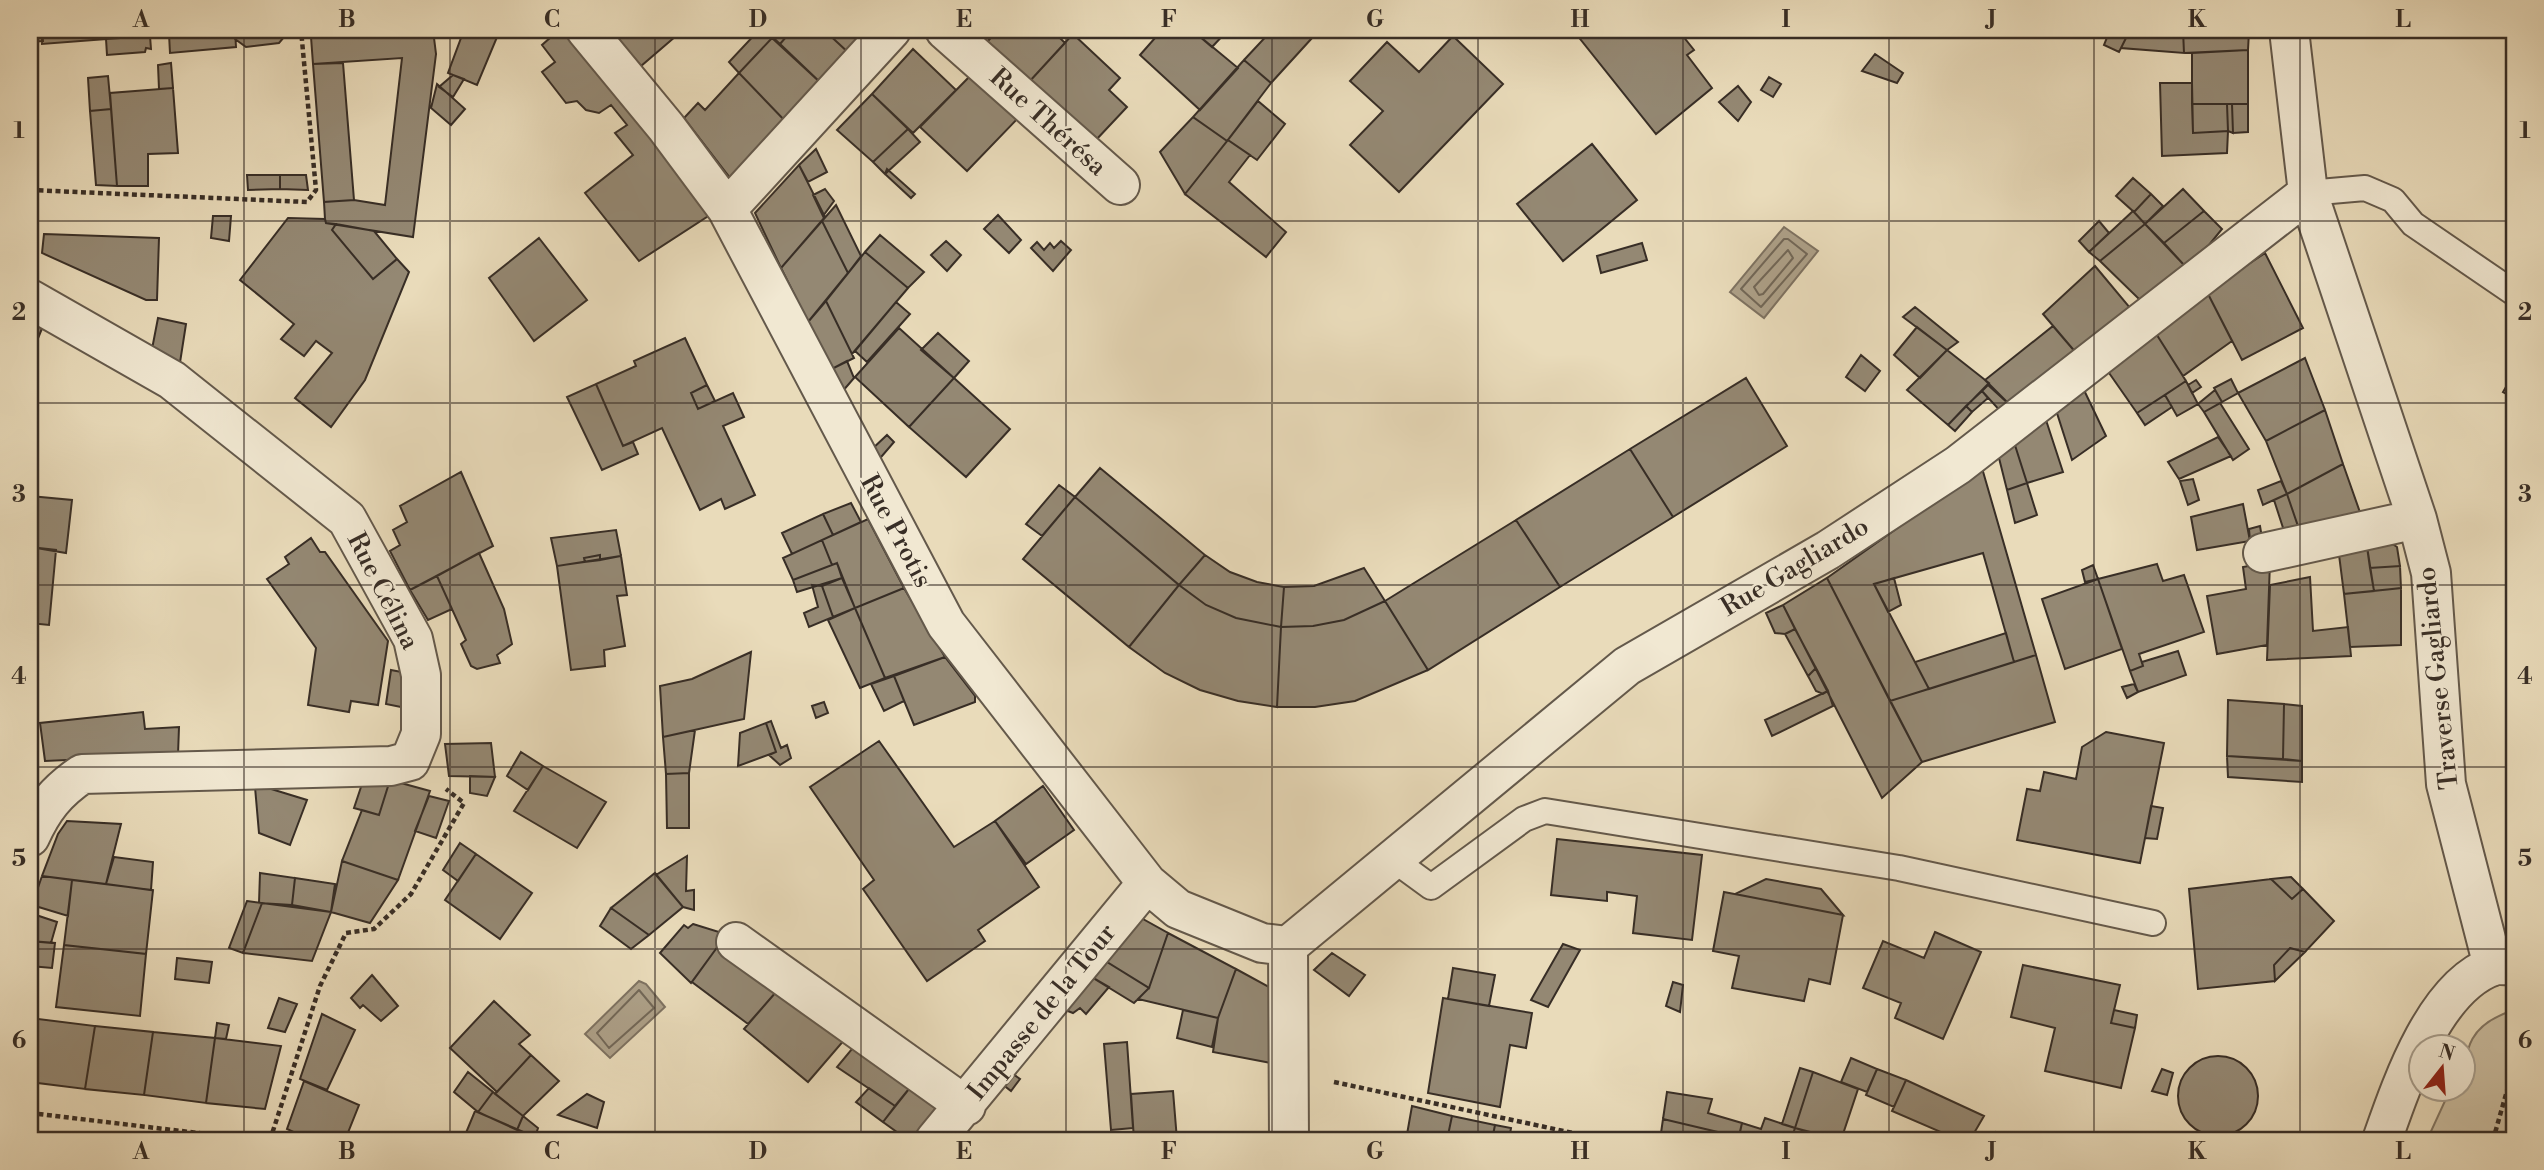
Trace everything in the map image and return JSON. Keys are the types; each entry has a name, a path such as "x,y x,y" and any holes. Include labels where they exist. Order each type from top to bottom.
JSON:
{"street":[{"name":"Rue Protis","path":"586,30 666,127 727,209 946,624 1147,883 1178,909 1262,943 1288,946"},
{"path":"727,209 891,30"},
{"name":"Rue Thérésa","path":"945,30 1120,186"},
{"name":"Traverse Gagliardo","path":"2289,30 2308,193 2417,519 2431,573 2446,784 2504,966"},
{"name":"Rue Gagliardo","path":"1288,946 1527,746 1628,666 1828,550 1958,465 2308,193"},
{"name":"Rue Célina","path":"30,299 172,380 347,519 413,639 421,687 421,734 410,761 391,766 82,774 58,791 43,808 30,837"},
{"path":"2263,553 2417,519"},
{"name":"Impasse de la Tour","path":"935,1140 966,1106 1147,883"},
{"path":"736,942 966,1106"},
{"path":"1288,946 1289,1140"},
{"path":"2382,1140 2401,1086 2434,1018 2459,989 2504,966"}],"lane":[{"path":"2308,193 2365,188 2393,200 2413,224 2514,293"},
{"path":"1394,860 1431,887 1524,819 1545,811 1899,868 2153,923"}],"path":[{"path":"30,190 307,202 316,190 301,30"},
{"path":"271,1140 320,986 345,933 374,929 411,894 464,803"},
{"path":"2493,1140 2514,1066"},
{"path":"1352,1085 1606,1140"},
{"path":"30,1113 257,1140"}],"shaded area":[{"path":"2514,1010 2514,1140 2427,1140 2444,1104 2478,1104 2478,1034 2476,1034 2499,1016"}],"water":[{"path":"1784,227 1818,251 1764,318 1730,292"},
{"path":"639,981 646,984 665,1007 610,1058 585,1034"}],"building":[{"path":"30,30 42,30 43,41 30,42"},
{"path":"42,30 106,30 106,39 42,44"},
{"path":"106,30 169,30 169,34 106,39"},
{"path":"169,30 223,30 169,34"},
{"path":"235,30 236,47 170,53 169,34"},
{"path":"235,30 290,30 279,43 246,47 235,39"},
{"path":"378,30 433,30 436,54 413,237 326,223 325,219 324,202 354,200 385,205 402,58 313,64 311,37"},
{"path":"464,30 500,30 477,85 448,73"},
{"path":"559,30 570,30 716,211 639,261 585,193 633,155 615,133 627,125 611,105 599,113 586,110 577,101 566,103 542,72 555,62 542,45"},
{"path":"610,30 683,30 641,66"},
{"path":"759,30 764,30 772,38 739,73 729,62"},
{"path":"765,30 792,30 780,44"},
{"path":"792,30 824,30 851,55 823,85 780,44"},
{"path":"824,30 874,30 851,55"},
{"path":"973,30 998,30 987,42"},
{"path":"998,30 1052,30 1065,43 1029,82 987,42"},
{"path":"1162,30 1192,30 1238,68 1200,110 1140,55"},
{"path":"1192,30 1228,30 1212,47"},
{"path":"1272,30 1302,30 1312,38 1271,83 1244,60"},
{"path":"1573,30 1678,30 1694,50 1687,55 1712,88 1656,134"},
{"path":"2110,30 2130,30 2119,52 2104,45"},
{"path":"2130,30 2183,30 2184,53 2121,48"},
{"path":"2183,30 2249,31 2248,50 2184,53"},
{"path":"1073,34 1120,78 1109,90 1127,107 1095,141 1029,82"},
{"path":"150,36 151,49 146,48 145,52 107,55 106,39"},
{"path":"1453,36 1503,84 1399,192 1350,145 1383,111 1350,81 1387,42 1419,72"},
{"path":"772,38 823,85 788,124 739,73"},
{"path":"913,49 956,90 913,133 872,94"},
{"path":"2248,50 2248,104 2192,104 2192,53"},
{"path":"1875,54 1903,73 1897,83 1862,71"},
{"path":"1244,60 1271,83 1227,141 1193,117"},
{"path":"171,63 173,88 159,89 158,65"},
{"path":"343,63 354,200 324,202 313,64"},
{"path":"739,73 788,124 734,183 684,118 698,103 705,110"},
{"path":"973,73 1020,116 967,171 920,127"},
{"path":"453,75 464,79 453,97 439,87"},
{"path":"108,76 111,109 90,111 88,78"},
{"path":"1769,77 1781,84 1773,97 1761,90"},
{"path":"2160,83 2192,83 2193,133 2228,131 2227,153 2162,156"},
{"path":"437,84 465,109 451,125 431,108"},
{"path":"1738,86 1751,102 1738,121 1719,102"},
{"path":"173,88 178,153 148,154 148,186 117,186 110,93"},
{"path":"872,94 908,129 873,162 837,130"},
{"path":"1258,101 1285,124 1257,160 1228,140"},
{"path":"2192,104 2227,104 2228,131 2193,133"},
{"path":"2227,104 2232,104 2233,133 2228,131"},
{"path":"2232,104 2248,104 2248,132 2233,133"},
{"path":"2514,104 2514,131 2507,130"},
{"path":"111,109 117,186 96,185 90,111"},
{"path":"1193,117 1227,141 1185,194 1160,152"},
{"path":"908,129 920,142 885,174 873,162"},
{"path":"1228,140 1250,155 1229,182 1286,232 1266,257 1185,194"},
{"path":"1592,144 1637,200 1563,261 1517,204"},
{"path":"816,149 827,172 808,182 799,165"},
{"path":"799,165 825,217 781,268 755,213"},
{"path":"887,169 915,194 911,198 885,174"},
{"path":"247,175 280,175 280,189 248,190"},
{"path":"280,175 306,175 308,190 280,189"},
{"path":"2133,178 2151,194 2134,212 2116,196"},
{"path":"825,189 834,201 823,216 813,195"},
{"path":"2183,189 2204,211 2164,243 2145,224"},
{"path":"2151,194 2163,206 2145,224 2134,212"},
{"path":"836,205 861,256 848,273 822,221"},
{"path":"2133,211 2145,224 2100,261 2089,252"},
{"path":"2204,211 2222,229 2209,245 2184,265 2164,243"},
{"path":"998,215 1021,240 1009,253 984,229"},
{"path":"213,216 231,216 229,241 211,238"},
{"path":"288,218 325,219 326,223 336,224 332,230 373,279 397,259 409,272 365,380 331,427 295,398 332,353 316,341 304,356 281,339 294,324 240,280"},
{"path":"822,221 848,273 808,322 781,268"},
{"path":"2099,221 2109,233 2089,252 2079,241"},
{"path":"336,224 374,231 397,259 373,279 332,230"},
{"path":"2145,224 2184,265 2141,301 2100,261"},
{"path":"44,234 159,238 157,300 146,300 42,253"},
{"path":"880,235 924,272 908,288 865,252"},
{"path":"539,238 587,300 534,341 489,278"},
{"path":"946,241 961,255 947,271 931,255"},
{"path":"1061,241 1071,250 1053,271 1031,248 1037,242 1044,250 1050,243 1054,248"},
{"path":"1642,243 1647,260 1601,273 1597,256"},
{"path":"865,252 908,288 852,354 826,301"},
{"path":"2265,253 2303,328 2242,360 2207,292"},
{"path":"2095,266 2131,309 2077,354 2043,314"},
{"path":"2207,292 2232,341 2183,376 2155,332"},
{"path":"826,301 854,358 830,370 808,322"},
{"path":"896,302 910,314 867,362 855,351"},
{"path":"1915,307 1958,342 1947,350 1903,317"},
{"path":"158,318 186,324 179,369 152,349"},
{"path":"30,321 43,326 30,358"},
{"path":"2053,326 2077,354 2011,406 1985,380"},
{"path":"1917,327 1947,350 1920,378 1894,355"},
{"path":"899,328 954,378 909,427 855,377"},
{"path":"2155,332 2186,381 2137,413 2107,370"},
{"path":"938,333 969,361 954,378 921,350"},
{"path":"685,338 707,385 691,393 698,409 733,393 744,417 723,426 755,495 725,509 721,499 700,510 662,428 623,446 596,384 636,366 634,361"},
{"path":"1947,350 1989,383 1948,425 1907,390"},
{"path":"1861,355 1880,371 1865,391 1846,377"},
{"path":"2305,358 2325,410 2266,441 2238,393"},
{"path":"847,361 854,378 842,392 830,370"},
{"path":"2514,373 2514,398 2503,392"},
{"path":"954,378 1010,429 966,477 909,427"},
{"path":"1746,378 1787,446 1673,517 1630,449"},
{"path":"2231,379 2238,393 2222,402 2214,388"},
{"path":"2196,380 2201,387 2192,393 2188,385"},
{"path":"2186,381 2198,404 2177,416 2165,395"},
{"path":"596,384 623,446 633,442 638,454 602,470 567,397"},
{"path":"707,385 715,401 698,409 691,393"},
{"path":"1988,385 2011,406 2002,413 1982,391"},
{"path":"2083,388 2106,436 2072,460 2056,410"},
{"path":"2215,390 2222,402 2204,412 2198,404"},
{"path":"1982,391 1988,398 1972,412 1966,406"},
{"path":"2165,395 2172,407 2145,425 2137,413"},
{"path":"2220,403 2249,449 2233,460 2204,412"},
{"path":"1966,406 1972,412 1955,431 1948,425"},
{"path":"2325,410 2343,464 2287,494 2266,441"},
{"path":"2045,417 2063,472 2027,483 2013,439"},
{"path":"887,435 894,442 876,463 870,451"},
{"path":"2218,437 2231,456 2179,479 2168,462"},
{"path":"2013,439 2027,483 2007,490 1999,458 1996,459"},
{"path":"1630,449 1673,517 1560,587 1516,520"},
{"path":"2343,464 2362,518 2300,532 2287,494"},
{"path":"1100,468 1205,555 1179,585 1075,497"},
{"path":"1982,468 2036,655 2014,662 1983,553 1874,584 1929,689 1890,701 1827,578"},
{"path":"461,472 493,546 410,590 390,551 400,545 393,530 407,522 400,506"},
{"path":"2193,479 2199,500 2188,505 2180,481"},
{"path":"2281,481 2287,494 2263,505 2258,490"},
{"path":"2027,483 2037,515 2015,523 2007,490"},
{"path":"1059,485 1075,497 1042,536 1026,524"},
{"path":"2287,494 2300,532 2285,534 2274,500"},
{"path":"30,496 72,500 66,553 30,547"},
{"path":"1075,497 1179,585 1129,647 1023,559"},
{"path":"851,503 861,522 833,535 823,514"},
{"path":"2243,504 2250,541 2197,550 2191,517"},
{"path":"823,514 833,535 792,554 782,533"},
{"path":"868,519 904,588 855,608 837,563 832,565 822,540"},
{"path":"1516,520 1560,587 1428,670 1385,601"},
{"path":"2260,526 2262,538 2250,541 2249,529"},
{"path":"616,530 621,556 600,560 600,555 584,558 585,562 557,566 551,538"},
{"path":"2381,536 2397,547 2400,566 2370,568 2366,540"},
{"path":"311,538 320,552 325,552 388,641 378,705 351,701 349,712 308,705 316,648 267,579 289,564 285,557"},
{"path":"822,540 832,565 793,580 783,558"},
{"path":"2366,540 2374,591 2344,594 2338,547"},
{"path":"30,547 56,550 49,625 30,623"},
{"path":"479,553 504,609 512,644 497,655 500,663 477,669 471,666 461,644 466,640 437,576"},
{"path":"600,555 600,560 585,562 584,558"},
{"path":"1205,555 1230,572 1257,582 1284,587 1281,627 1236,618 1206,605 1179,585"},
{"path":"621,556 627,595 617,596 625,646 604,650 605,666 571,670 557,566"},
{"path":"2270,562 2267,645 2217,654 2207,596 2246,589 2243,567"},
{"path":"837,563 842,578 797,592 793,580"},
{"path":"2157,564 2163,581 2184,575 2204,632 2139,654 2143,666 2130,671 2098,579"},
{"path":"2093,565 2098,579 2085,582 2082,570"},
{"path":"2400,566 2401,588 2374,591 2370,568"},
{"path":"1364,568 1385,601 1344,620 1313,626 1281,627 1284,587 1314,586"},
{"path":"437,576 452,609 428,620 410,590"},
{"path":"2310,577 2313,631 2348,627 2351,656 2267,660 2270,585"},
{"path":"842,578 855,608 833,617 822,586"},
{"path":"1827,578 1922,762 1882,798 1783,605"},
{"path":"1894,578 1901,605 1888,612 1874,584"},
{"path":"2098,579 2122,649 2065,669 2042,599"},
{"path":"812,585 822,586 833,617 809,627 804,613 818,607"},
{"path":"1179,585 1206,605 1236,618 1281,627 1277,707 1238,701 1200,690 1165,673 1129,647"},
{"path":"904,588 945,657 885,678 855,608"},
{"path":"2401,588 2401,645 2350,647 2344,594"},
{"path":"1385,601 1428,670 1355,701 1315,707 1277,707 1281,627 1313,626 1344,620"},
{"path":"1783,605 1795,629 1785,634 1775,633 1766,613"},
{"path":"855,608 885,678 860,688 828,620"},
{"path":"1795,629 1816,668 1808,676 1785,634"},
{"path":"2006,633 2014,662 1929,689 1915,662"},
{"path":"2178,651 2186,675 2138,692 2130,671 2143,666 2142,662"},
{"path":"751,652 744,719 663,737 660,686 692,679"},
{"path":"2036,655 2055,722 1922,762 1890,701"},
{"path":"945,657 975,696 975,702 914,725 894,676"},
{"path":"1816,668 1828,691 1823,694 1816,691 1808,676"},
{"path":"391,670 407,673 406,708 386,704"},
{"path":"894,676 904,701 884,711 871,684"},
{"path":"2134,684 2138,692 2127,698 2122,687"},
{"path":"1828,691 1833,706 1772,736 1765,720"},
{"path":"2228,700 2284,704 2283,759 2227,756"},
{"path":"824,702 828,713 816,718 812,706"},
{"path":"2284,704 2302,706 2302,761 2283,759"},
{"path":"143,712 145,729 179,727 178,755 45,761 40,723"},
{"path":"771,721 781,748 787,745 791,758 780,765 769,755 776,752 766,723"},
{"path":"766,723 776,752 738,766 740,733"},
{"path":"695,730 689,773 666,774 663,737"},
{"path":"2106,732 2164,743 2140,863 2017,840 2027,789 2040,791 2044,772 2076,779 2082,747"},
{"path":"879,741 954,847 995,821 1039,887 978,930 985,941 927,981 863,889 874,880 810,787"},
{"path":"491,743 495,777 449,776 445,744"},
{"path":"521,752 543,766 528,790 507,776"},
{"path":"2227,756 2302,761 2302,782 2228,777"},
{"path":"543,766 606,802 577,848 514,811"},
{"path":"689,773 689,828 667,828 666,774"},
{"path":"470,776 495,777 487,796 470,793"},
{"path":"390,780 379,815 354,808 363,781"},
{"path":"390,780 430,791 398,880 342,861 362,810 379,815"},
{"path":"1043,786 1074,830 1026,864 995,821"},
{"path":"255,787 268,788 307,800 290,845 259,833"},
{"path":"429,796 449,801 436,838 415,831"},
{"path":"2151,806 2163,808 2157,839 2145,838"},
{"path":"67,821 121,824 106,884 42,876 58,834"},
{"path":"1557,839 1702,855 1692,940 1633,933 1637,896 1607,892 1607,901 1551,895"},
{"path":"460,843 476,854 458,881 443,870"},
{"path":"476,854 532,893 500,939 445,900"},
{"path":"687,856 686,891 694,890 694,910 683,907 656,875"},
{"path":"114,857 153,862 151,890 106,884"},
{"path":"342,861 398,880 370,923 331,912"},
{"path":"260,873 295,878 292,905 259,903"},
{"path":"655,873 683,907 649,935 611,908"},
{"path":"42,876 72,880 68,916 32,905"},
{"path":"2291,877 2303,889 2292,899 2271,879"},
{"path":"295,878 335,884 331,912 292,905"},
{"path":"1766,879 1821,889 1843,915 1735,894"},
{"path":"2271,879 2292,899 2303,889 2334,921 2305,952 2290,948 2274,965 2275,981 2198,989 2189,889"},
{"path":"72,880 153,890 146,954 64,945"},
{"path":"1724,892 1843,915 1830,984 1809,979 1804,1001 1732,988 1739,956 1713,951"},
{"path":"247,901 262,903 243,953 229,948"},
{"path":"262,903 331,912 312,961 243,953"},
{"path":"611,908 649,935 631,949 600,926"},
{"path":"30,913 57,922 51,943 30,941"},
{"path":"1134,914 1168,933 1149,988 1099,957"},
{"path":"693,924 719,932 721,942 691,983 660,953 684,925 688,928"},
{"path":"1935,932 1981,952 1943,1039 1895,1018 1901,1003 1863,988 1883,941 1924,958"},
{"path":"1168,933 1236,969 1218,1018 1138,999 1149,988"},
{"path":"30,941 55,943 52,968 30,966"},
{"path":"721,942 783,984 748,1024 692,982"},
{"path":"1563,944 1580,950 1548,1007 1531,1000"},
{"path":"64,945 146,954 140,1016 56,1007"},
{"path":"2290,948 2305,952 2275,981 2274,965"},
{"path":"1332,953 1365,975 1349,996 1314,970"},
{"path":"1099,957 1149,988 1134,1003 1085,973"},
{"path":"177,958 212,962 209,983 175,979"},
{"path":"2023,965 2120,985 2111,1023 2135,1028 2121,1088 2045,1071 2055,1028 2011,1017"},
{"path":"1453,968 1495,975 1489,1006 1448,999"},
{"path":"1236,969 1271,988 1271,1063 1213,1052 1218,1018"},
{"path":"1085,973 1109,987 1086,1014 1080,1008 1073,1013 1064,1008"},
{"path":"372,975 398,1006 381,1021 363,1005 360,1008 351,998"},
{"path":"1673,982 1683,985 1680,1012 1666,1006"},
{"path":"783,984 852,1031 808,1082 744,1029"},
{"path":"279,998 297,1004 285,1032 268,1028"},
{"path":"1443,998 1532,1013 1526,1048 1510,1045 1500,1107 1428,1093"},
{"path":"494,1001 530,1035 519,1044 531,1055 497,1092 450,1048"},
{"path":"1183,1010 1218,1018 1212,1047 1177,1038"},
{"path":"2114,1010 2137,1015 2135,1028 2111,1023"},
{"path":"322,1014 355,1030 327,1090 300,1079"},
{"path":"30,1018 95,1026 85,1089 30,1082"},
{"path":"217,1023 229,1025 226,1039 215,1038"},
{"path":"95,1026 153,1032 144,1095 85,1089"},
{"path":"153,1032 215,1038 206,1103 144,1095"},
{"path":"215,1038 281,1046 265,1109 206,1103"},
{"path":"861,1038 917,1079 895,1106 837,1067"},
{"path":"1127,1042 1133,1128 1111,1130 1104,1044"},
{"path":"531,1055 559,1081 523,1116 495,1094"},
{"path":"2218,1056 2233,1059 2246,1068 2255,1081 2258,1096 2255,1111 2246,1124 2233,1133 2218,1136 2203,1133 2190,1124 2181,1111 2178,1096 2181,1081 2190,1068 2203,1059"},
{"path":"1851,1058 1877,1069 1867,1092 1841,1082"},
{"path":"1800,1068 1813,1072 1795,1128 1782,1124"},
{"path":"1006,1069 1020,1079 1011,1091 997,1080"},
{"path":"1877,1069 1906,1080 1894,1107 1866,1095"},
{"path":"2162,1069 2173,1073 2167,1095 2152,1091"},
{"path":"468,1072 493,1092 478,1112 454,1092"},
{"path":"1813,1072 1858,1089 1841,1140 1795,1128"},
{"path":"917,1079 954,1104 921,1140 908,1140 883,1122"},
{"path":"1906,1080 1984,1116 1970,1140 1951,1140 1941,1132 1892,1111"},
{"path":"304,1081 359,1105 345,1140 311,1140 287,1129"},
{"path":"869,1088 895,1106 883,1122 856,1102"},
{"path":"1173,1091 1177,1140 1134,1140 1131,1094"},
{"path":"493,1092 523,1116 517,1130 478,1112"},
{"path":"1667,1092 1712,1099 1708,1113 1742,1123 1739,1137 1663,1119"},
{"path":"587,1094 604,1102 597,1128 558,1115"},
{"path":"1412,1106 1452,1116 1447,1140 1406,1140"},
{"path":"475,1111 535,1137 540,1140 463,1140"},
{"path":"523,1116 538,1128 535,1137 517,1130"},
{"path":"1452,1116 1495,1125 1492,1140 1447,1140"},
{"path":"1765,1118 1795,1128 1791,1140 1738,1140 1742,1123 1761,1129"},
{"path":"1663,1119 1739,1137 1738,1140 1660,1140"},
{"path":"1495,1125 1511,1128 1509,1140 1492,1140"},
{"path":"1795,1128 1835,1140 1791,1140"},
{"path":"1996,1132 2004,1135 2006,1140 1985,1140"}]}
